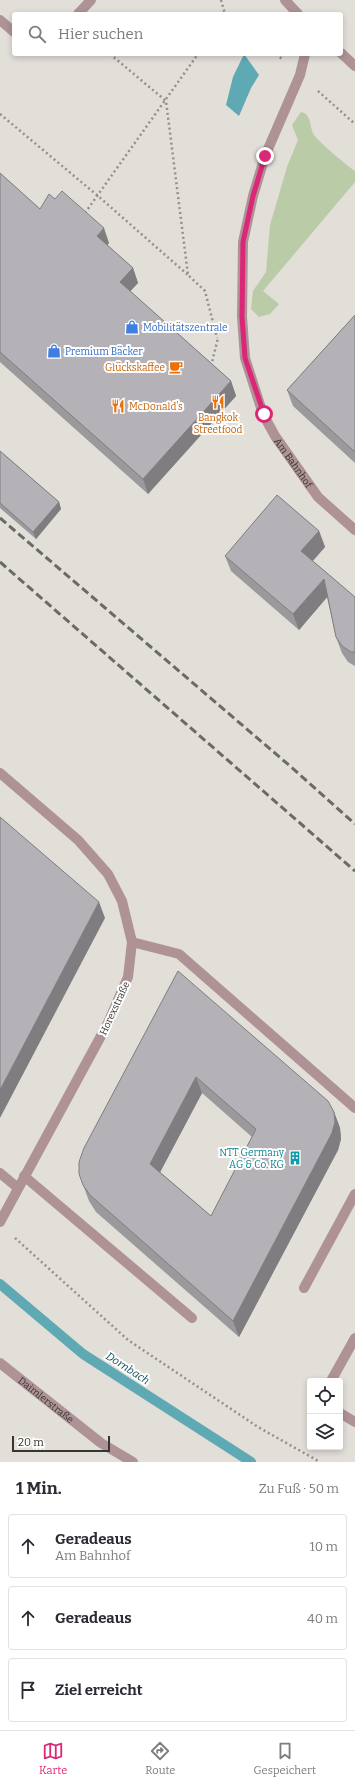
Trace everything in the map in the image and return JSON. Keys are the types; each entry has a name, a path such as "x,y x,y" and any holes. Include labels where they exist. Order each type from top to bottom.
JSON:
{"street":[{"path":"80,12 91,0"},
{"path":"285,0 296,12"},
{"path":"0,20 12,30"},
{"path":"343,55 355,66"},
{"name":"Am Bahnhof","path":"305,56 300,75 265,156 253,196 243,242 242,317 245,358 264,414 275,436 318,497 355,530"},
{"name":"Horexstraße","path":"0,773 78,840 108,874 122,901 132,942 128,977 108,1023 0,1222"},
{"path":"132,942 179,954 355,1108"},
{"path":"0,1173 18,1188"},
{"path":"24,1176 192,1318"},
{"path":"304,1288 355,1194"},
{"path":"332,1378 355,1338"},
{"name":"Daimlerstraße","path":"0,1363 101,1443 134,1462"},
{"path":"343,1414 355,1422"}],"path":[{"path":"221,0 224,12"},
{"path":"112,56 166,101 188,275"},
{"path":"84,214 197,56"},
{"path":"0,114 98,196 205,290 217,338"},
{"path":"210,372 217,338 221,332"},
{"path":"12,1235 128,1340 258,1426 320,1462"}],"green space":[{"path":"301,112 305,113 309,118 312,132 317,139 355,171 355,182 263,291 279,304 270,314 259,317 251,309 253,291 266,272 270,225 287,167 298,140 292,125"}],"water":[{"path":"243,56 245,56 259,75 251,88 239,116 226,105 233,77"}],"building":[{"path":"0,173 40,209 49,194 55,199 62,191 104,228 97,236 133,268 120,282 231,381 143,479 0,352"},
{"path":"355,315 355,452 287,390"},
{"path":"0,451 59,502 33,532 0,503"},
{"path":"277,495 319,531 301,551 355,597 355,652 351,652 342,646 336,637 324,579 293,614 225,556"},
{"path":"0,817 99,902 0,1090"},
{"name":"NTT Germany AG & Co. KG","path":"178,971 328,1101 334,1112 335,1122 332,1133 233,1321 90,1195 83,1185 79,1174 79,1162 84,1148","holes":["196,1077 256,1129 211,1216 150,1164"]}],"waterway":[{"name":"Dornbach","path":"0,1284 83,1354 251,1462"}],"railway":[{"path":"0,518 290,766 355,824"},
{"path":"0,562 355,871"}],"place":[{"name":"Mobilitätszentrale","path":"132,327"},
{"name":"Premium Bäcker","path":"54,351"},
{"name":"Glückskaffee","path":"176,367"},
{"name":"Bangkok Streetfood","path":"218,402"},
{"name":"McDonald's","path":"118,406"},
{"name":"NTT Germany AG & Co. KG","path":"295,1158"}],"route":[{"path":"264,414 245,358 242,317 243,242 253,196 265,156"}]}
